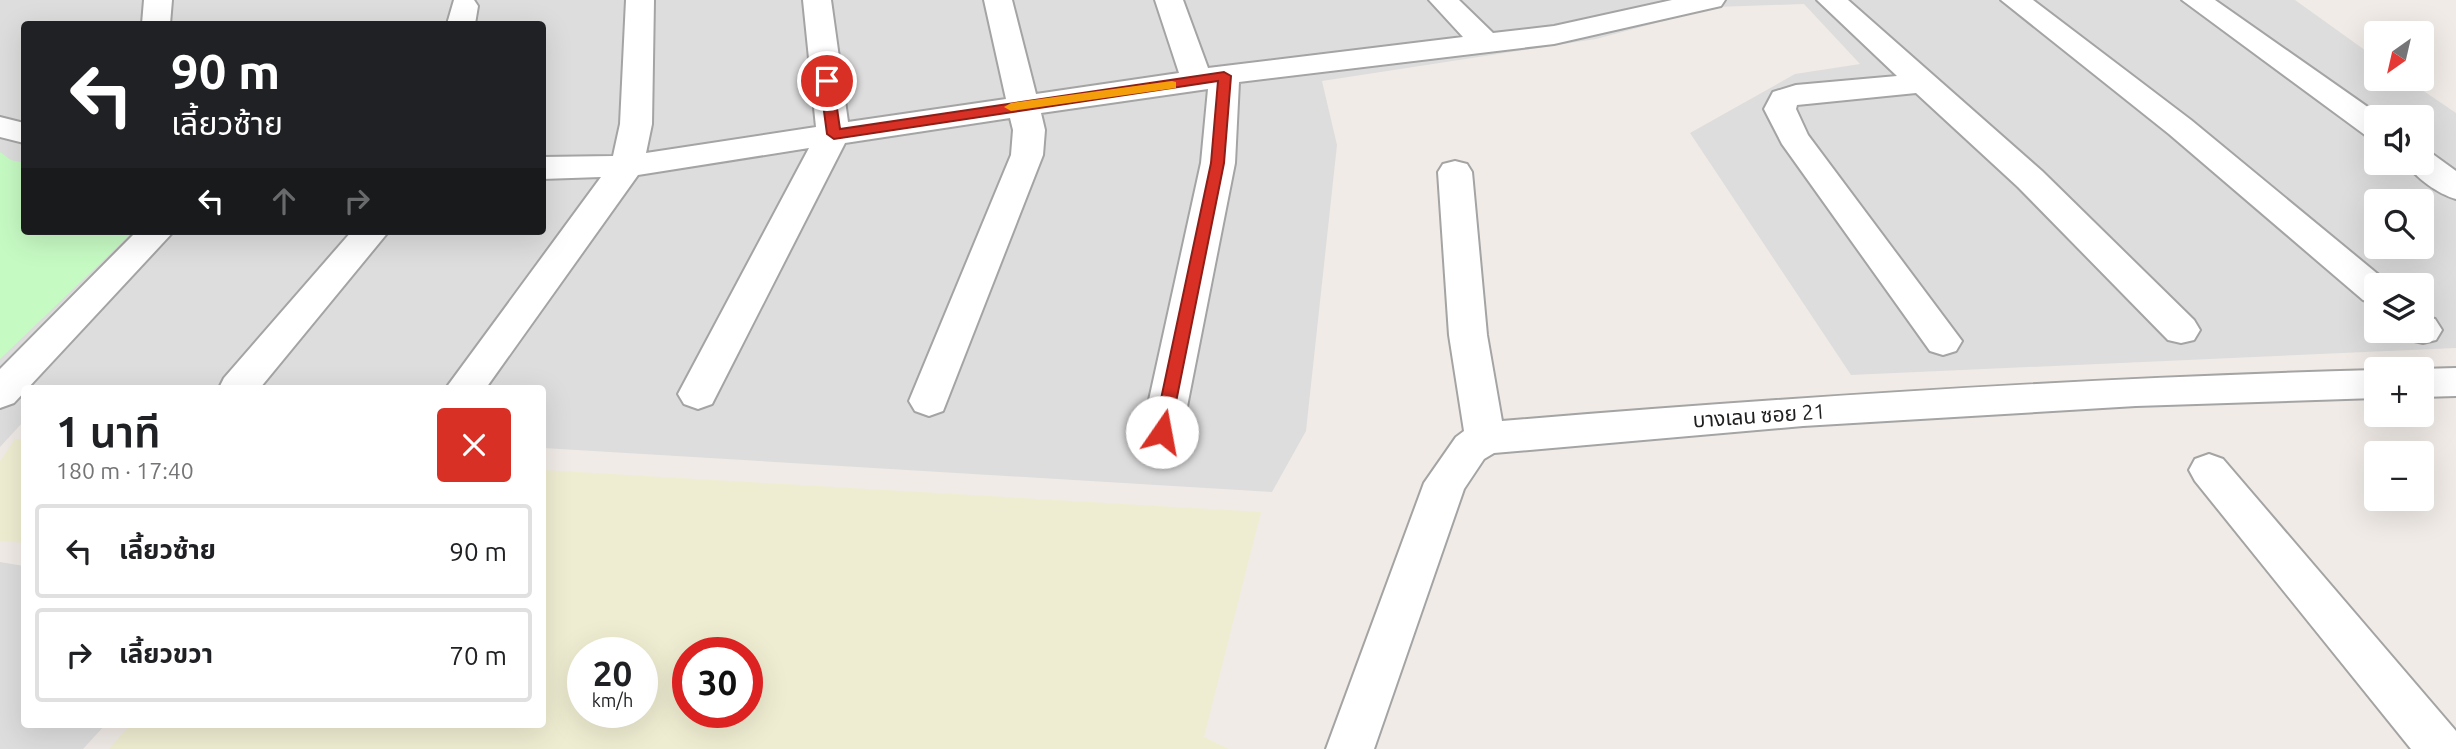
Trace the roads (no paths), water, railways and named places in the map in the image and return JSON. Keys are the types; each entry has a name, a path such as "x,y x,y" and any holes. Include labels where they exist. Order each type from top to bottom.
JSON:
{"street":[{"path":"156,21 158,0"},
{"path":"467,385 627,166 636,124 640,0"},
{"path":"698,394 834,134 817,0"},
{"path":"929,401 1027,155 1029,130 998,0"},
{"path":"1162,432 1217,163 1211,79 1169,0"},
{"path":"1443,0 1486,43"},
{"path":"546,168 627,166 1345,58 1554,34 1655,5 1711,0"},
{"path":"1831,0 2030,179 2181,330"},
{"path":"2015,0 2180,127 2364,281"},
{"path":"2196,0 2364,119"},
{"path":"1925,83 1796,94 1784,99 1780,109 1793,137 1943,341"},
{"path":"0,127 21,132"},
{"path":"2434,171 2456,188"},
{"path":"1350,749 1445,483 1470,449 1485,438 1468,335 1455,172"},
{"path":"0,393 152,235"},
{"path":"242,385 369,235"},
{"path":"2434,383 2456,382"},
{"name":"บางเลน ซอย 21","path":"1485,438 1803,411 2095,394 2364,384"},
{"path":"2209,470 2441,749"}]}
